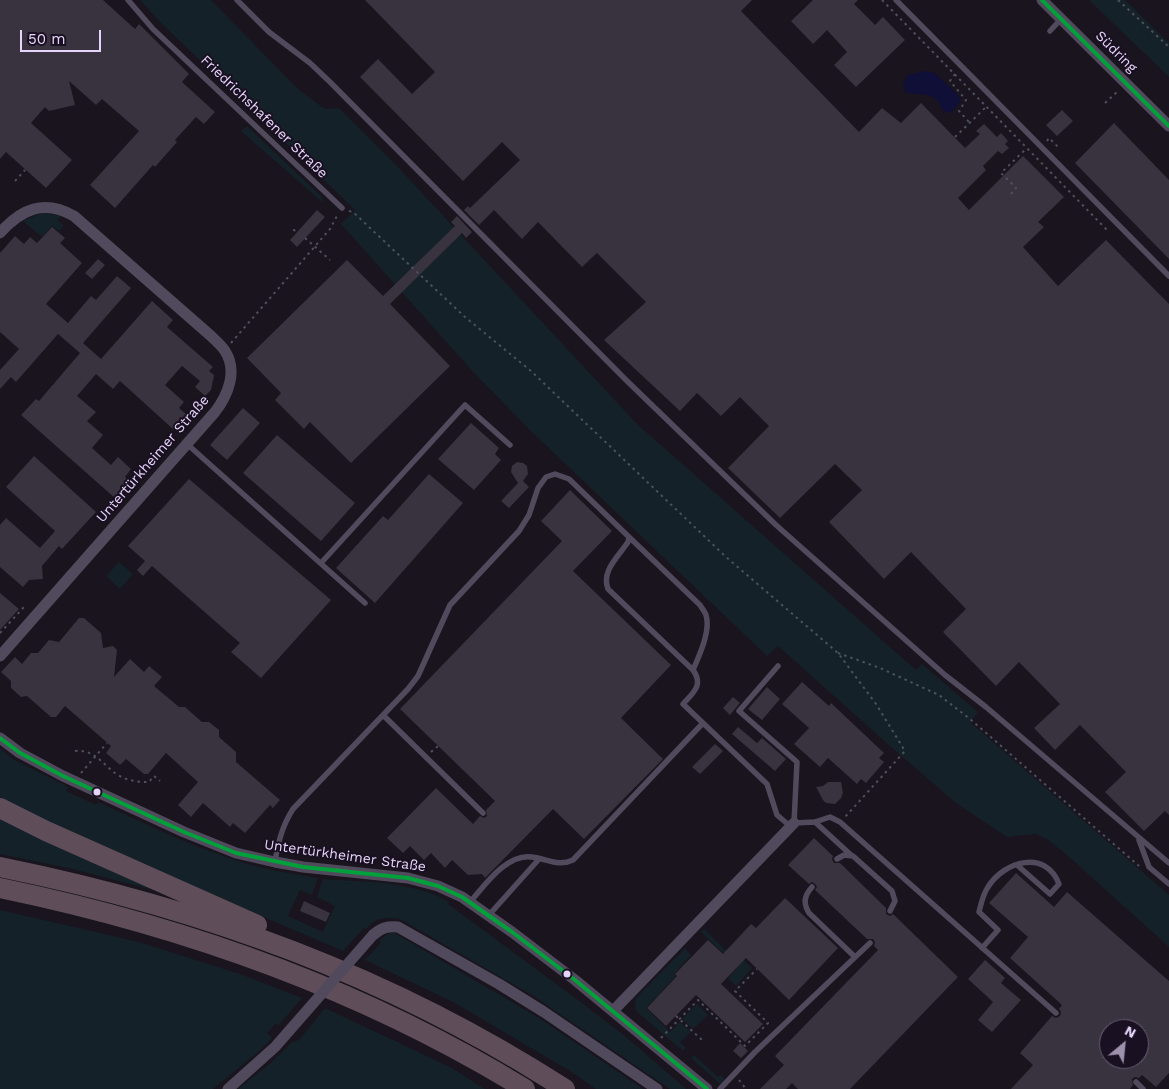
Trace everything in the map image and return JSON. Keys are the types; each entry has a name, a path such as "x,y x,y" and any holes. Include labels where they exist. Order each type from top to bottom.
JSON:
{"highway":[{"path":"0,808 46,831 255,924 314,959"},
{"path":"0,867 128,896 198,917 314,959 359,977 450,1021 565,1089"},
{"path":"0,888 102,911 238,953 305,978 441,1042 525,1089"}],"street":[{"name":"Südring","path":"1042,0 1169,126"},
{"path":"0,233 14,220 30,210 55,208 65,211 94,233 211,336 225,351"},
{"name":"Untertürkheimer Straße","path":"0,656 215,412 229,389 231,379 230,366 225,351"},
{"name":"Untertürkheimer Straße","path":"0,738 20,753 63,776 184,832 236,853 275,862 408,878 438,886 470,902 575,980 707,1089"},
{"path":"613,1011 792,824"},
{"path":"228,1089 275,1047 373,935 380,929 388,926 398,926 499,984 658,1089"}],"lane":[{"name":"Friedrichshafener Straße","path":"128,0 153,29 342,208"},
{"path":"237,0 269,32 310,63 330,82 626,380 776,525 938,669 986,707 1169,863"},
{"path":"896,0 1169,276"},
{"path":"1050,31 1062,19"},
{"path":"321,563 465,405 510,445"},
{"path":"187,444 365,602"},
{"path":"275,862 282,830 293,809 384,716 418,676 450,605 524,524 538,488 546,477 554,474 569,479 700,605 706,615 707,626 703,648 693,670"},
{"path":"629,537 628,542 606,576 608,589 693,670 698,682 696,689 683,704 767,784 777,814 792,824 815,822 830,817 840,822 1056,1013"},
{"path":"778,666 739,711 797,762 792,824"},
{"path":"384,716 483,813"},
{"path":"470,902 510,861 525,857 564,864 574,860 703,723"},
{"path":"815,822 892,891 895,901 890,911"},
{"path":"1138,838 1149,867 1169,884"},
{"path":"836,859 844,855 853,856"},
{"path":"488,915 539,859"},
{"path":"982,948 998,930 979,912 987,888 997,875 1007,868 1017,865 1034,861 1046,866 1056,875 1059,884 1050,894 1017,865"},
{"path":"812,886 805,897 806,908 809,913 855,957"},
{"path":"720,1089 870,942"},
{"path":"1136,1082 1143,1089"}],"path":[{"path":"882,0 1106,230"},
{"path":"1118,0 1169,47"},
{"path":"1120,68 1130,58"},
{"path":"955,74 950,80 966,100 959,110 970,123"},
{"path":"1105,103 1117,92"},
{"path":"955,137 995,100"},
{"path":"1010,194 1016,188 1001,173 1027,147 1046,142 1049,138 1059,148"},
{"path":"15,181 25,170"},
{"path":"354,212 465,317 531,371 726,557 838,653 876,704 905,752 840,822"},
{"path":"225,351 330,229"},
{"path":"293,230 298,231"},
{"path":"305,238 330,260"},
{"path":"0,633 24,607"},
{"path":"838,653 880,668 939,696 970,719 1140,867"},
{"path":"80,775 107,743"},
{"path":"75,751 83,751 96,756 118,775 135,782 149,782 154,776 160,781"},
{"path":"664,1035 698,1000 745,1046 768,1023 735,991 757,969"},
{"path":"676,1016 702,1040"},
{"path":"735,1074 746,1089"}],"shaded area":[{"path":"140,0 211,0 299,90 325,109 339,108 396,165 637,424 916,670 922,664 978,712 970,722 1169,895 1169,947 1047,839 1036,834 1007,837 956,803 778,646 767,656 534,434 474,373 341,224 355,210 160,22"},
{"path":"1089,0 1125,0 1169,43 1169,77"},
{"path":"926,71 935,73 959,96 961,100 954,110 948,113 942,110 940,104 932,97 905,92 903,83 908,75"},
{"path":"247,126 322,197 323,203 241,131"},
{"path":"42,213 61,216 57,220 64,226 59,231 52,226 42,237 23,221"},
{"path":"119,562 133,574 120,589 106,576"},
{"path":"0,748 14,760 68,787 66,791 96,805 98,802 181,840 253,865 318,878 312,895 300,890 288,916 323,932 335,906 317,897 323,879 404,886 435,895 449,902 448,904 625,1036 686,1089 670,1089 532,995 400,919 385,918 377,920 366,929 364,928 343,951 93,844 32,815 0,797"},
{"path":"0,816 157,891 73,869 0,854"},
{"path":"0,910 139,942 240,974 302,998 278,1026 276,1023 267,1033 272,1038 213,1089 0,1089"},
{"path":"704,929 725,950 729,947 752,968 736,986 728,978 738,967 701,932"},
{"path":"393,932 539,1018 643,1089 596,1089 570,1071 453,1002 365,960 381,943 379,941"},
{"path":"685,948 691,955 674,974 676,976 646,1008 670,1032 680,1022 691,1032 680,1042 686,1048 683,1051 637,1012 635,1007 636,998"},
{"path":"697,1004 708,1015 693,1029 682,1019"},
{"path":"325,1008 450,1067 485,1089 238,1089 273,1061 292,1042 299,1040"},
{"path":"694,1055 718,1077 721,1075 725,1079 720,1084 691,1058"}],"building":[{"path":"0,0 103,0 135,29 139,24 189,74 182,82 215,112 204,124 196,117 175,140 177,142 155,167 153,165 115,208 90,185 139,131 102,99 96,105 69,81 75,105 49,111 45,107 31,123 72,160 46,188 6,152 0,159"},
{"path":"365,0 752,0 741,11 859,132 882,108 901,123 921,103 965,148 980,134 976,131 984,124 997,137 1001,133 1008,141 1005,144 1009,148 1002,154 998,151 983,166 986,170 958,198 969,210 1023,156 1064,197 1038,222 1044,227 1023,247 1058,286 1106,240 1169,304 1169,815 1165,811 1144,831 1105,792 1126,772 1080,725 1055,750 1034,728 1060,704 1019,662 996,686 943,632 966,609 911,552 884,579 829,522 862,490 835,464 780,518 728,468 769,426 740,397 721,416 697,393 680,411 604,340 646,302 597,253 582,267 538,222 522,239 494,210 479,225 464,210 468,206 470,208 520,160 502,142 463,181 360,77 378,59 412,94 435,72"},
{"path":"813,0 858,0 854,4 875,25 883,17 905,40 856,87 834,65 847,52 827,30 813,44 791,21"},
{"path":"1062,110 1073,121 1057,136 1046,125"},
{"path":"1114,123 1169,180 1169,259 1075,163"},
{"path":"317,210 325,217 297,247 290,240"},
{"path":"457,216 472,232 466,238 462,233 390,304 450,366 351,463 310,422 304,429 275,400 281,393 247,358 347,260 383,296 455,226 451,222"},
{"path":"52,227 65,238 60,243 82,263 46,304 68,323 91,296 96,300 117,276 131,288 83,343 101,359 152,301 173,320 167,327 213,367 209,371 214,375 211,390 205,396 195,387 200,381 182,366 165,385 184,402 179,408 187,415 174,430 120,381 113,389 96,374 77,396 96,412 87,421 103,435 92,448 111,465 118,457 131,469 125,477 131,482 116,499 21,415 36,399 39,401 80,353 58,334 16,382 11,377 0,389 0,370 19,349 0,332 0,253 15,236 24,244 30,237 37,243"},
{"path":"98,259 105,265 92,279 85,273"},
{"path":"243,408 260,423 227,460 210,445"},
{"path":"471,423 499,448 495,454 501,460 474,490 438,459"},
{"path":"277,435 355,503 321,541 243,473"},
{"path":"34,456 96,512 62,549 59,546 42,566 43,579 29,580 23,587 0,567 0,525 6,518 40,548 55,531 6,487"},
{"path":"517,462 527,466 528,474 523,481 529,487 509,508 501,501 518,483 511,472 512,466"},
{"path":"429,474 463,503 375,603 336,568 383,516 388,520"},
{"path":"189,479 331,600 261,678 231,652 240,643 152,566 143,576 137,570 145,561 128,546"},
{"path":"570,490 612,531 573,571 671,665 621,718 663,759 584,839 553,809 485,878 482,874 468,875 452,860 445,868 431,853 424,860 410,846 403,853 387,838 436,788 473,824 480,816 484,818 487,816 486,810 495,801 400,709 562,541 541,521"},
{"path":"0,593 19,609 0,630"},
{"path":"79,618 84,618 101,633 103,648 113,646 117,650 114,677 130,659 144,672 149,666 162,677 154,686 179,707 185,707 202,722 209,722 219,730 219,737 236,752 236,762 280,800 273,808 270,805 245,833 233,823 230,827 203,803 191,817 178,805 198,782 166,753 148,774 144,774 126,759 120,765 106,753 111,746 65,706 56,717 51,717 27,696 21,697 11,688 11,681 1,672 15,657 22,664 31,653 38,653 49,640 59,642"},
{"path":"802,682 829,706 831,703 884,753 879,758 884,762 866,783 861,779 857,784 828,758 820,767 794,744 809,728 782,704"},
{"path":"767,687 780,699 762,720 748,709"},
{"path":"733,697 740,703 730,715 723,708"},
{"path":"738,727 757,743 762,738 786,759 775,771 732,734"},
{"path":"715,744 723,751 700,774 692,767"},
{"path":"828,782 841,782 843,793 835,804 826,803 816,787 823,786"},
{"path":"814,838 833,856 834,863 840,863 886,908 886,914 890,916 893,914 958,977 850,1089 798,1089 792,1083 786,1089 760,1089 784,1065 775,1056 878,950 874,946 875,942 873,939 867,939 815,890 817,887 815,884 812,882 809,884 788,865"},
{"path":"1016,873 1054,907 1067,892 1169,981 1169,1073 1156,1087 1142,1075 1139,1078 1135,1077 1132,1079 1133,1085 1130,1089 1011,1089 1033,1065 1020,1053 1052,1016 1056,1018 1060,1016 1061,1012 1059,1009 1062,1005 1010,958 1028,937 989,903"},
{"path":"785,898 838,948 789,1000 746,958 721,984 763,1024 745,1042 696,995 666,1026 647,1008 677,976 675,974 708,940 723,954 751,924 756,928"},
{"path":"304,901 330,913 326,922 300,911"},
{"path":"985,960 1005,978 1001,983 1021,1000 992,1032 978,1020 993,1002 968,979"},
{"path":"740,1043 748,1051 741,1058 733,1051"}],"transit line":[{"path":"1042,0 1169,126"},
{"path":"0,738 20,753 63,776 184,832 236,853 303,867 408,878 438,886 462,897 575,980 707,1089"}]}
